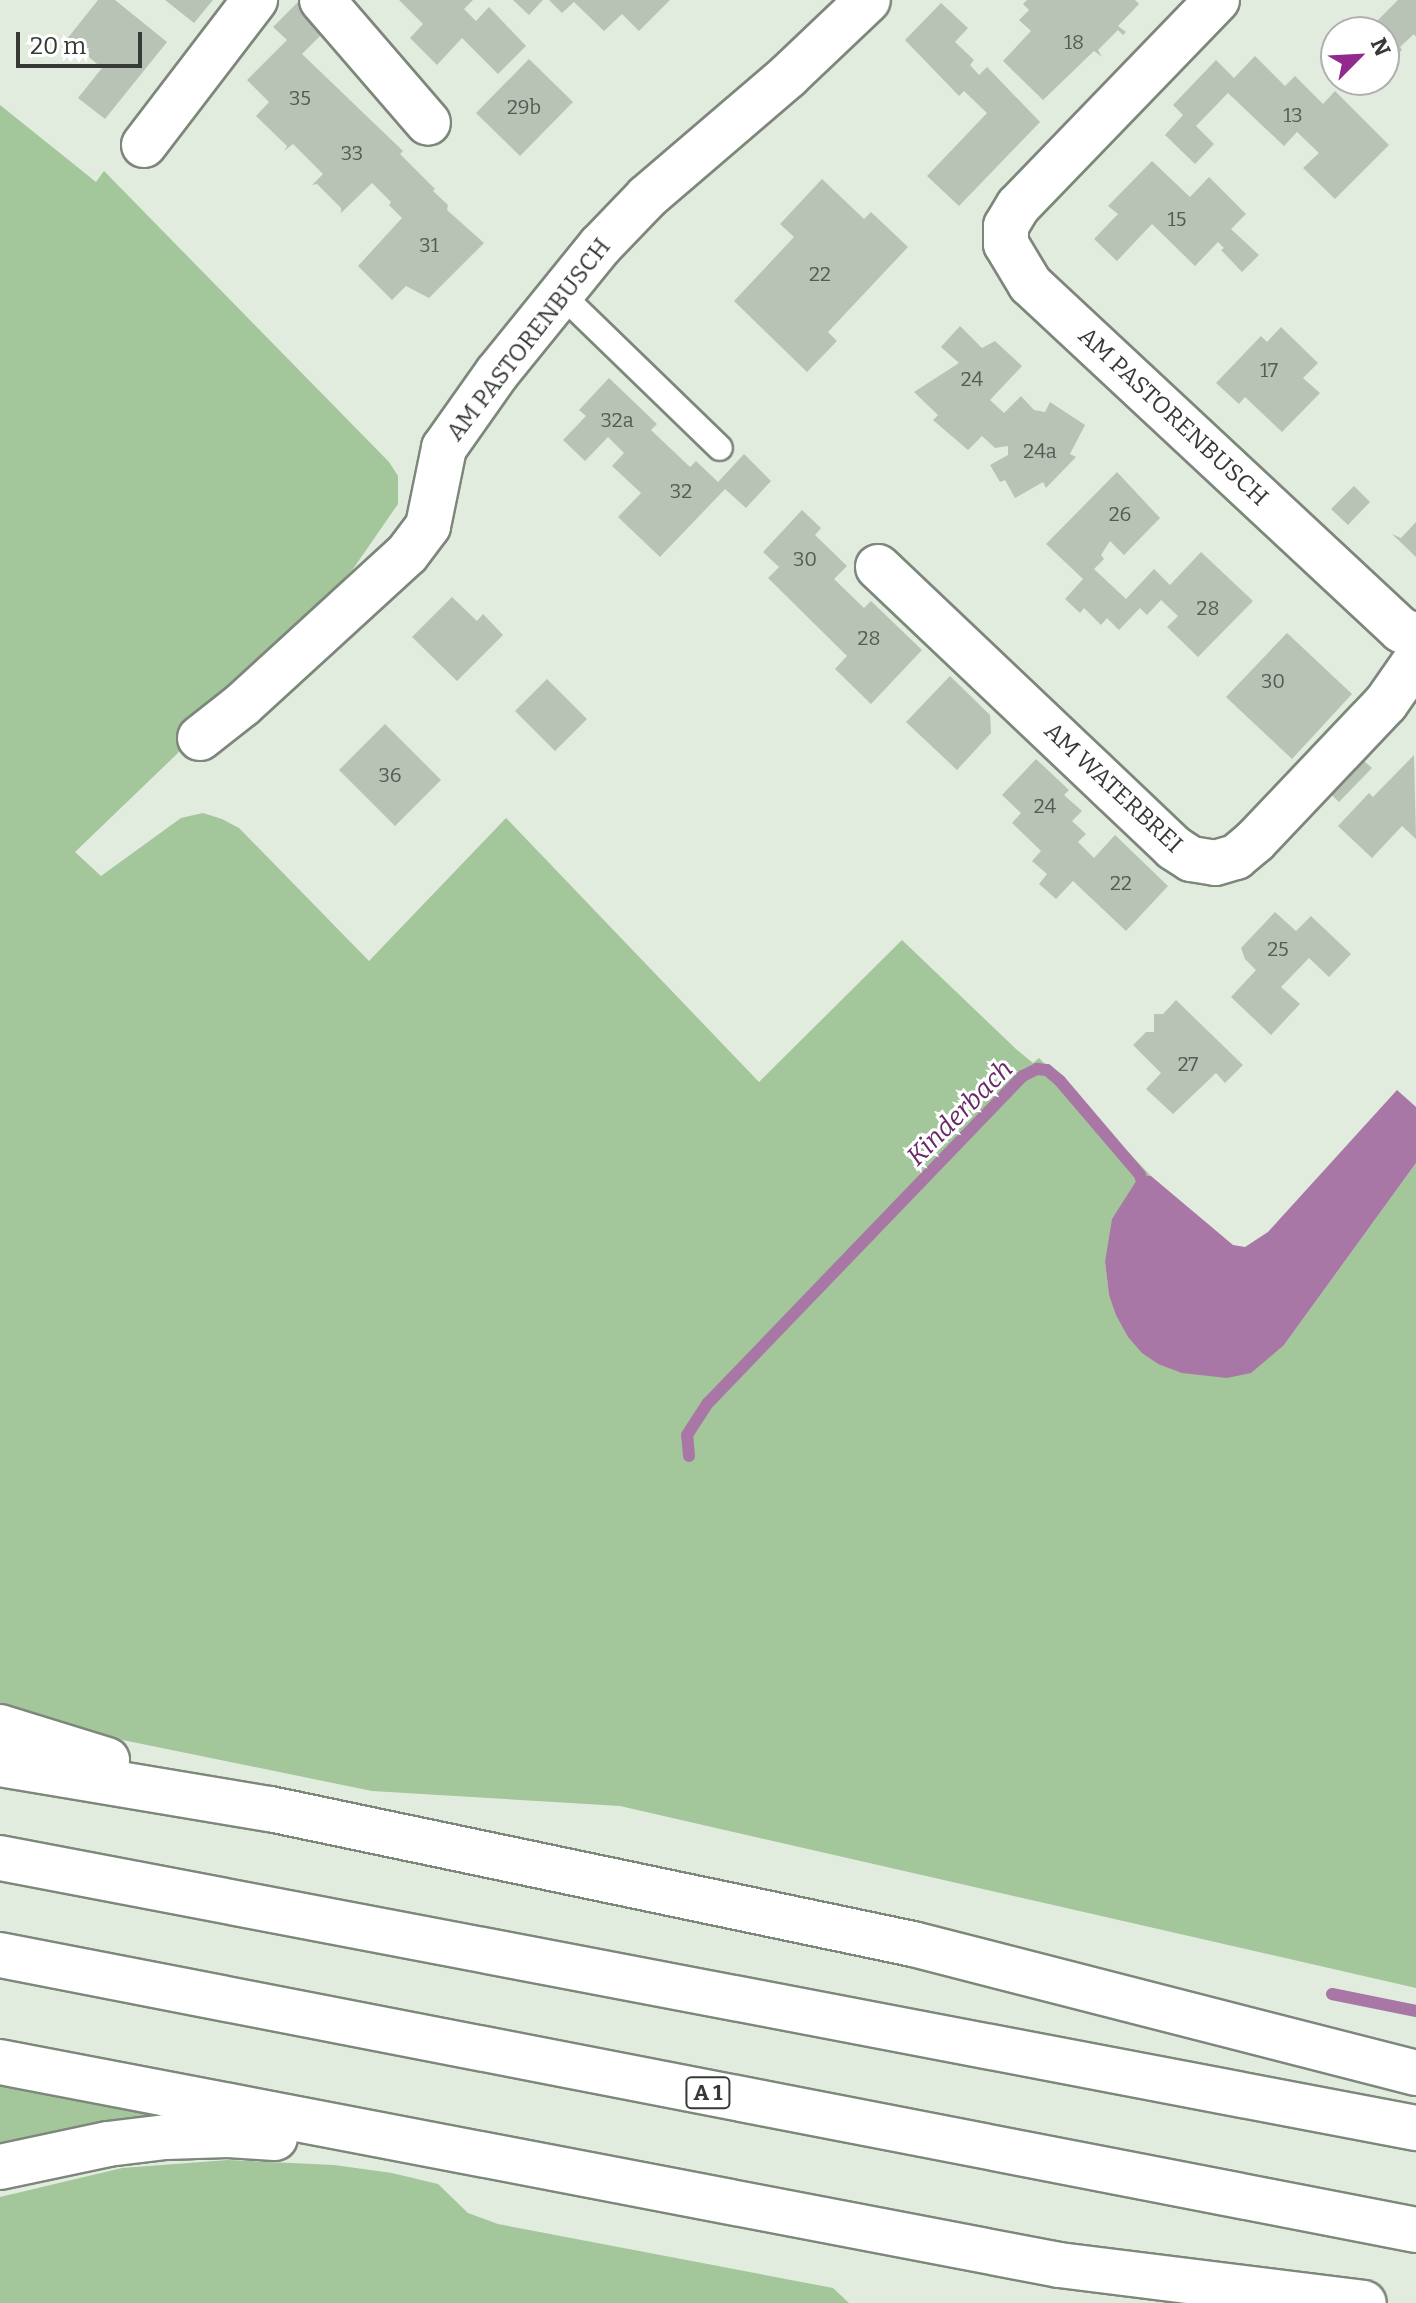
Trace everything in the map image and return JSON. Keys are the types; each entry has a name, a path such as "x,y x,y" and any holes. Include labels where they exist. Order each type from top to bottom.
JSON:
{"main road":[{"path":"144,145 255,0"},
{"path":"322,0 428,123"},
{"name":"AM PASTORENBUSCH","path":"200,738 253,695 407,554 428,526 444,448 497,373 561,294 647,197 788,76 868,0"},
{"name":"AM PASTORENBUSCH","path":"1217,0 1018,206 1006,226 1006,244 1030,284 1401,630 1416,636"},
{"name":"AM WATERBREI","path":"878,567 1174,848 1191,859 1215,863 1236,857 1255,841 1386,703 1416,660"},
{"path":"0,1727 270,1809"},
{"path":"0,1764 270,1809 913,1944 1416,2073"},
{"path":"0,1858 1416,2128"},
{"name":"A 1","path":"0,1955 1416,2230"},
{"path":"0,2062 1059,2265 1364,2303"},
{"path":"0,2167 108,2144 227,2135 289,2139 379,2155 557,2170"}],"lane":[{"path":"561,294 720,448"}],"green space":[{"path":"0,105 96,182 104,171 389,462 398,476 398,504 353,569 205,727 75,852 101,876 181,818 203,813 222,819 239,828 369,961 506,818 759,1082 902,940 1016,1049 1033,1063 1039,1058 1151,1176 1140,1175 1105,1262 1109,1295 1128,1337 1158,1364 1284,1345 1416,1163 1416,1988 620,1806 372,1791 59,1727 0,1708"},
{"path":"0,2085 149,2113 159,2116 0,2157"},
{"path":"228,2160 334,2165 392,2173 438,2184 468,2213 498,2224 833,2288 849,2303 0,2303 0,2197 122,2168"}],"shaded area":[{"path":"1397,1090 1416,1107 1416,1163 1284,1345 1251,1373 1227,1378 1182,1373 1158,1364 1142,1353 1128,1337 1116,1315 1109,1295 1105,1262 1112,1219 1140,1175 1151,1176 1233,1245 1245,1247 1268,1232"}],"building":[{"path":"98,0 115,0 167,42 105,119 78,98 102,68 67,39"},
{"path":"165,0 213,0 194,23"},
{"path":"300,0 328,28 302,54 403,151 400,154 435,189 433,191 448,205 447,210 484,243 429,298 406,286 392,300 358,266 402,218 389,205 391,202 372,183 341,213 341,208 317,184 312,185 323,174 293,144 284,151 287,146 256,116 269,102 247,80 287,40 273,27"},
{"path":"399,0 473,0 464,9 476,21 489,7 526,46 498,74 462,38 437,65 410,38 423,24"},
{"path":"513,0 543,0 529,15"},
{"path":"549,0 670,0 639,31 622,14 604,31 574,2 562,13"},
{"path":"1027,0 1135,0 1139,4 1118,26 1126,32 1123,35 1118,30 1098,50 1102,57 1094,51 1043,100 1003,61 1031,31 1019,20 1029,10 1023,4"},
{"path":"1398,0 1416,0 1416,37 1414,34 1400,47 1400,16 1382,16"},
{"path":"941,3 968,28 955,42 974,60 970,65 979,75 987,67 1040,122 959,206 927,176 987,113 964,91 959,96 905,40"},
{"path":"1255,56 1285,86 1295,76 1323,104 1330,96 1340,96 1389,145 1335,199 1303,168 1319,153 1297,132 1284,146 1228,93 1196,126 1214,144 1195,164 1165,135 1183,115 1173,105 1216,60 1234,78"},
{"path":"529,59 573,102 520,156 476,113"},
{"path":"1152,161 1190,197 1209,177 1246,214 1231,229 1259,255 1242,272 1221,250 1224,248 1218,242 1195,266 1152,224 1117,261 1094,239 1118,214 1108,206"},
{"path":"822,179 864,219 871,212 908,247 828,332 837,341 807,372 734,301 794,237 780,224"},
{"path":"960,326 982,348 995,341 1022,366 990,400 1004,413 1021,396 1034,410 1045,412 1050,402 1085,425 1070,454 1076,457 1046,488 1043,482 1015,498 1005,480 1000,482 990,465 1008,455 1008,446 995,448 982,436 968,450 933,420 938,415 914,392 959,363 941,347"},
{"path":"1281,327 1318,363 1303,378 1320,393 1282,432 1245,397 1239,404 1216,383 1261,336 1267,342"},
{"path":"609,378 657,424 651,430 690,467 696,461 718,482 744,454 771,481 746,508 725,489 660,557 618,517 641,493 612,466 624,453 608,437 585,461 563,440 586,416 579,410"},
{"path":"1117,472 1160,518 1124,555 1110,541 1101,555 1104,559 1094,569 1126,599 1154,569 1170,585 1201,552 1253,601 1198,657 1167,627 1178,616 1161,600 1147,615 1140,608 1119,630 1107,618 1101,625 1084,608 1080,613 1065,599 1083,579 1046,544"},
{"path":"1354,486 1370,502 1348,525 1331,509"},
{"path":"802,510 821,528 815,535 847,566 834,579 864,608 871,601 922,650 871,704 835,669 847,656 768,578 779,567 763,552"},
{"path":"1416,522 1416,557 1392,534 1401,538"},
{"path":"452,597 477,621 483,614 503,635 457,681 412,637"},
{"path":"1287,633 1352,694 1292,759 1226,697"},
{"path":"950,676 990,715 991,733 957,770 906,722"},
{"path":"547,679 587,719 555,751 515,711"},
{"path":"385,724 441,780 395,826 339,770"},
{"path":"1355,753 1372,768 1339,802 1323,787"},
{"path":"1414,755 1416,839 1402,826 1372,858 1338,826 1369,793 1373,797"},
{"path":"1036,759 1069,790 1064,795 1082,811 1072,821 1086,834 1078,842 1094,858 1115,835 1168,886 1126,931 1073,881 1056,899 1039,884 1047,874 1032,861 1041,851 1012,823 1021,813 1002,795"},
{"path":"1275,912 1296,931 1311,916 1351,954 1329,977 1309,958 1281,987 1300,1004 1271,1035 1231,997 1256,970 1245,959 1241,948"},
{"path":"1176,1000 1243,1065 1225,1083 1216,1073 1173,1114 1146,1089 1161,1073 1133,1045 1146,1032 1154,1032 1154,1014 1163,1014"}],"waterway":[{"name":"Kinderbach","path":"689,1456 687,1435 708,1403 1023,1076 1037,1069 1047,1070 1060,1081 1140,1175 1144,1188"},
{"name":"Kinderbach","path":"1332,1994 1416,2011"}]}
